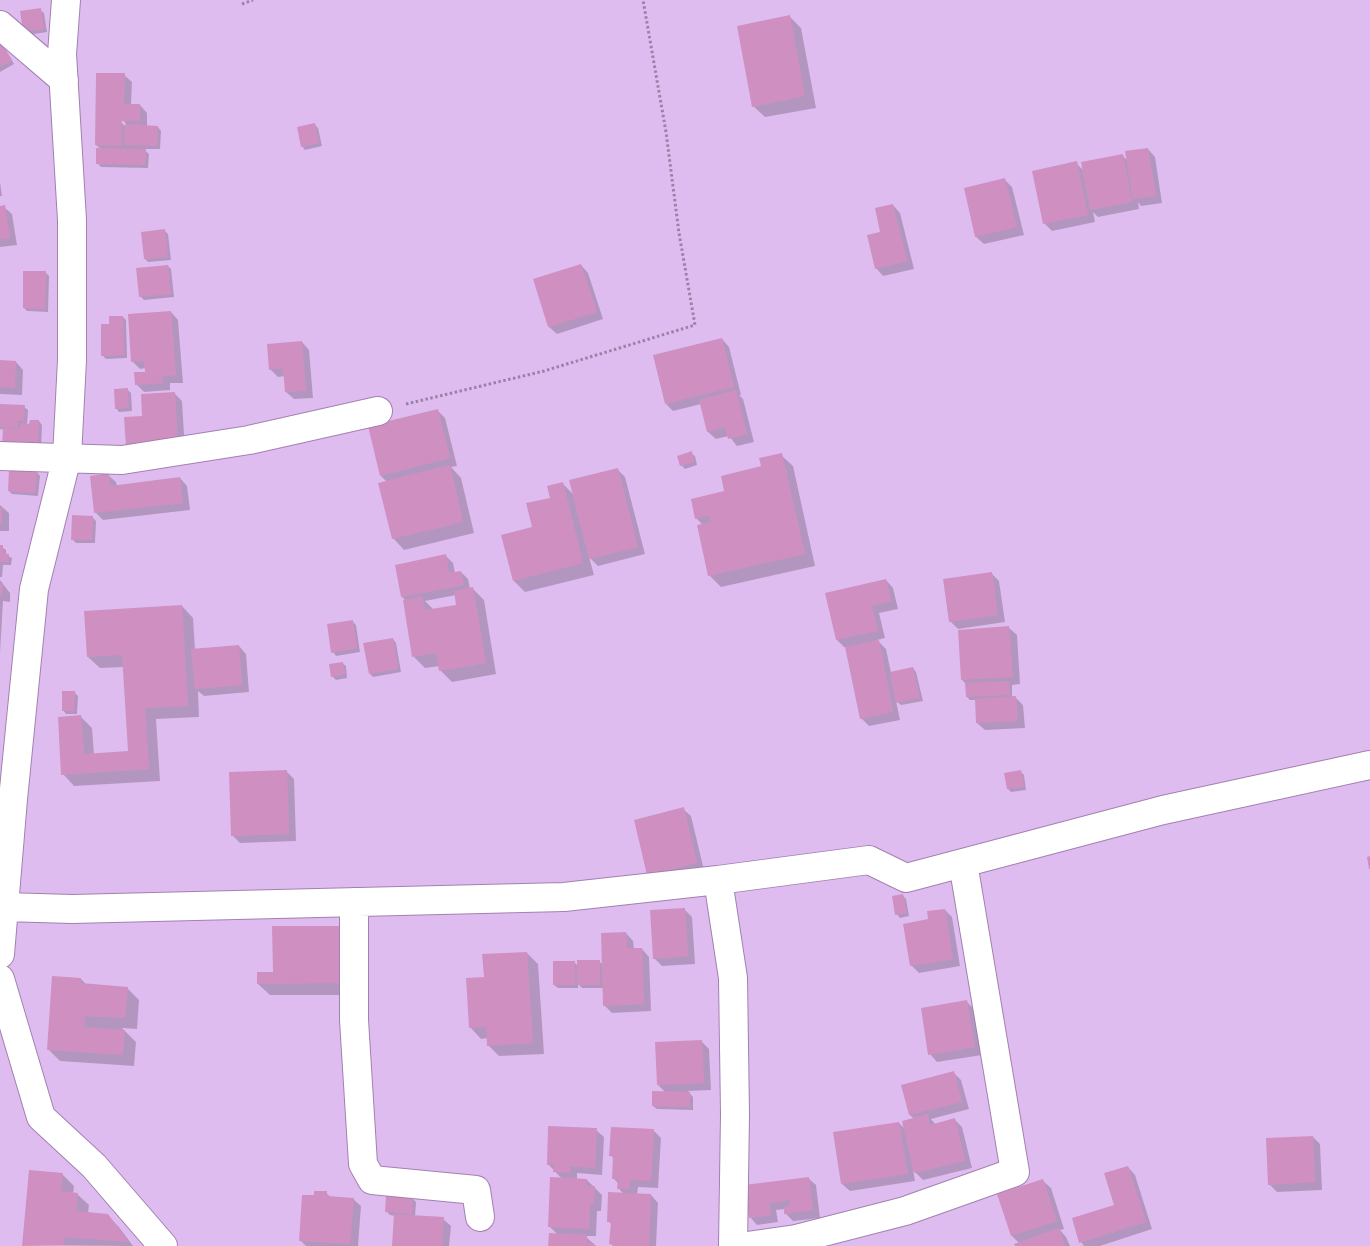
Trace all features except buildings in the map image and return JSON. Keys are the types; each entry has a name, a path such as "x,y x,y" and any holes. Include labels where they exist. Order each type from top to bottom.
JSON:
{"street":[{"path":"0,954 34,589 67,457 72,360 72,220 62,54 66,0"},
{"path":"0,25 64,80"},
{"path":"0,456 122,460 249,440 378,411"},
{"path":"4,907 72,909 564,897 718,880 869,860 906,878 1164,810 1370,765"},
{"path":"747,1246 796,1239 905,1212 1015,1172 963,863"},
{"path":"718,880 733,978 733,1246"},
{"path":"354,902 354,1020 362,1164 372,1180 476,1190 480,1217"},
{"path":"0,979 41,1117 94,1166 163,1246"}],"path":[{"path":"242,4 253,0"},
{"path":"378,411 544,371 695,325 679,233 665,122 643,0"}]}
